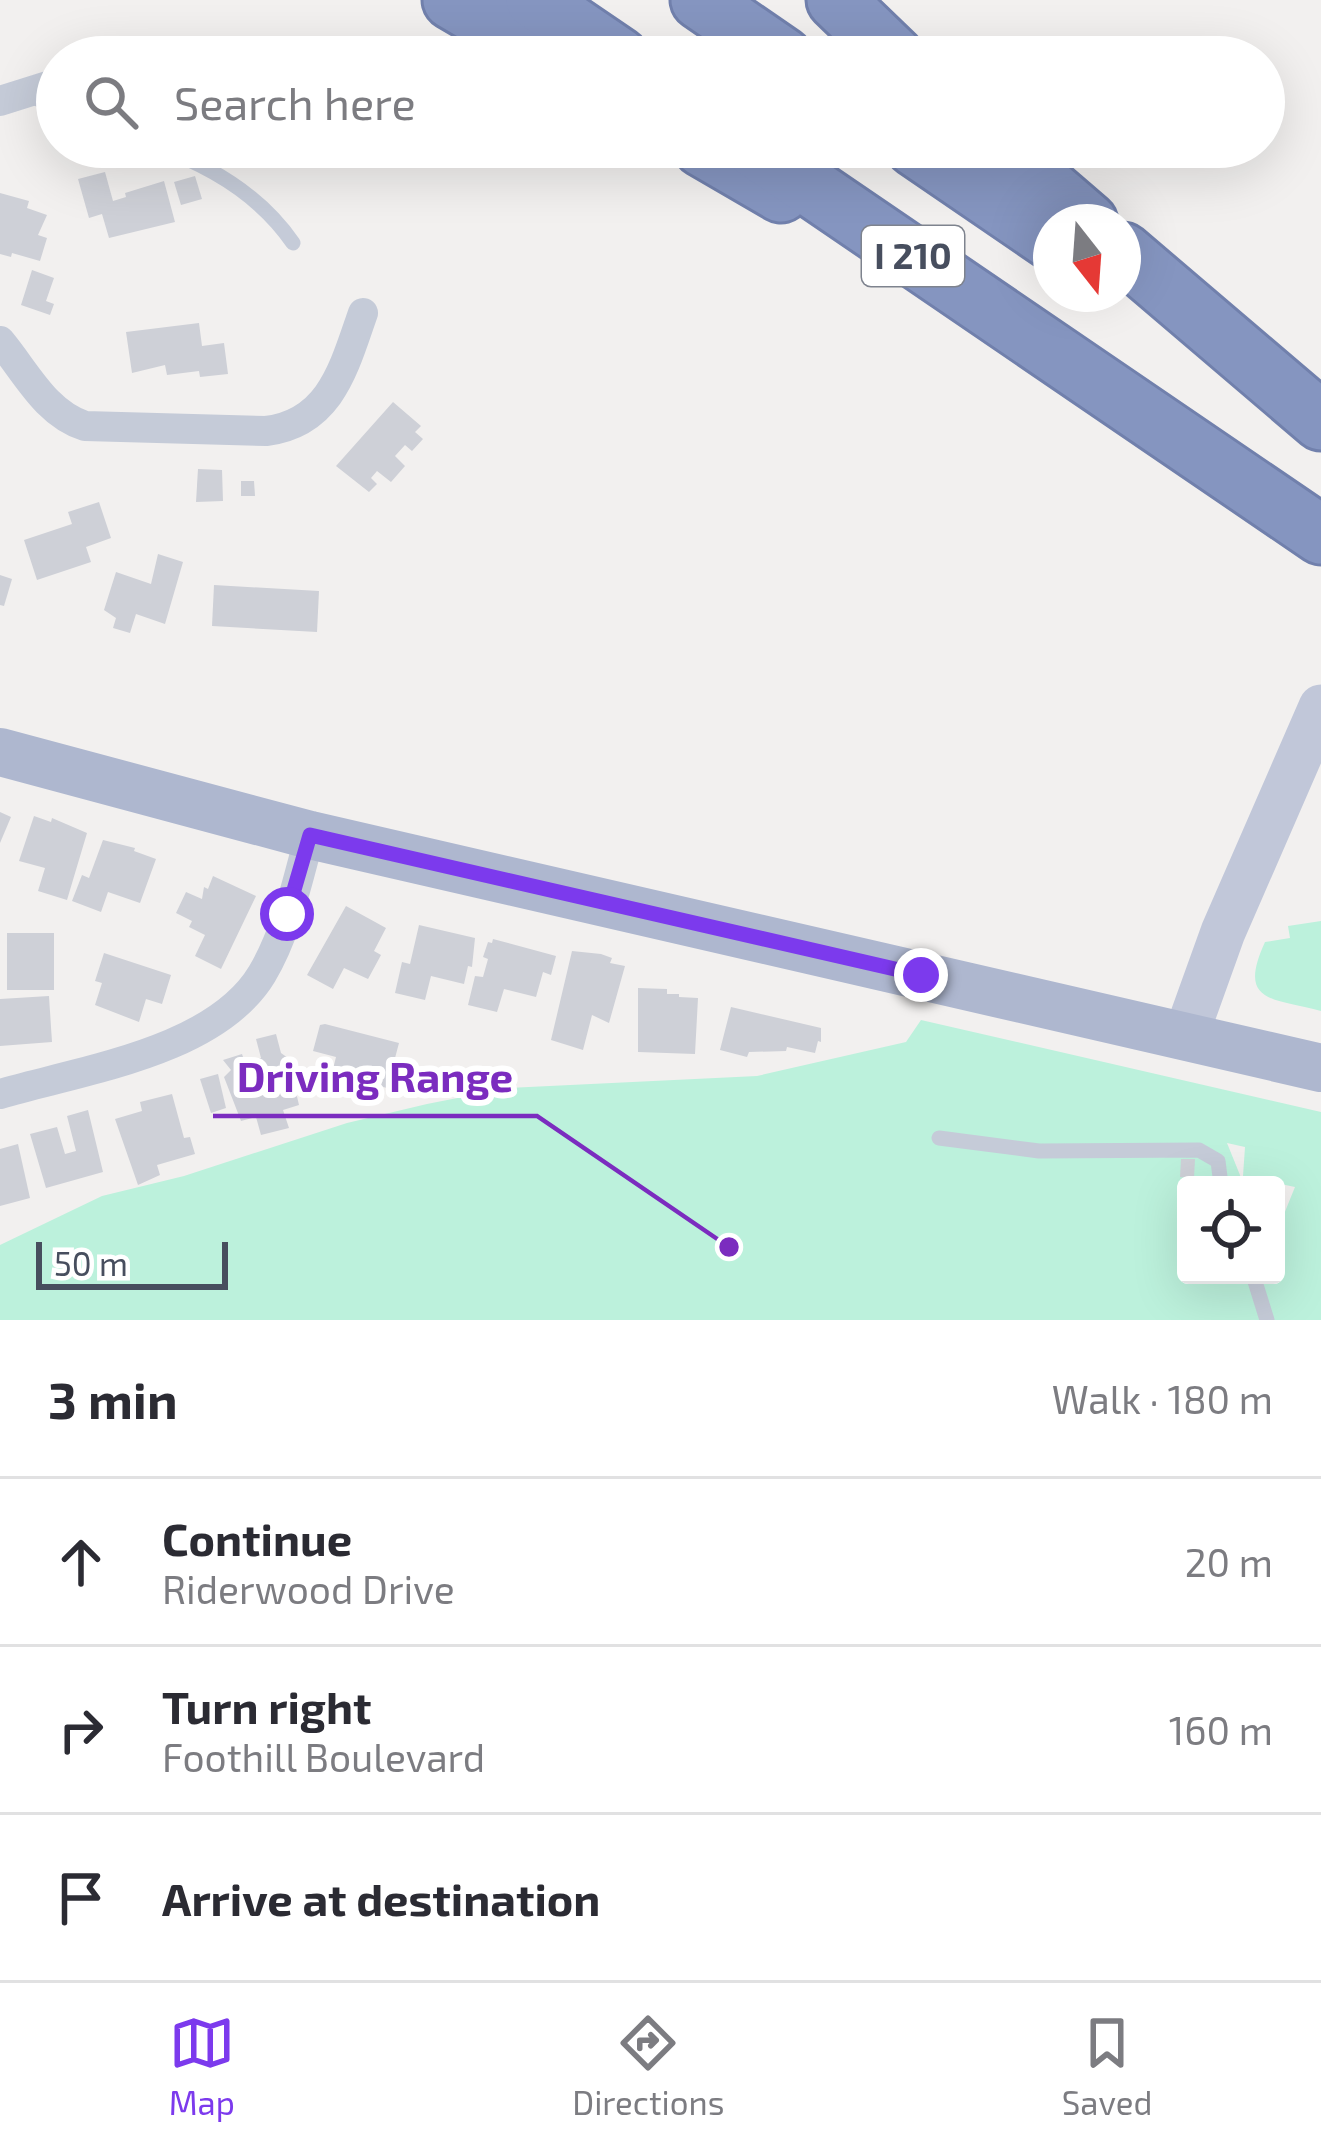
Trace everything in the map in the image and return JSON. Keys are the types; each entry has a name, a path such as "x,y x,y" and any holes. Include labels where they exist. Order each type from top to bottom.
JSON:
{"highway":[{"path":"452,0 513,36"},
{"path":"535,0 588,36"},
{"path":"700,0 752,36"},
{"path":"836,0 873,36"},
{"path":"738,168 1074,366"},
{"name":"I 210","path":"783,168 1312,529"},
{"name":"I 210","path":"946,168 1033,228"},
{"path":"1025,168 1067,204"},
{"path":"1141,268 1321,423"},
{"path":"1141,302 1321,423"}],"main road":[{"path":"1186,1035 1222,932 1321,707"},
{"path":"0,752 310,835 1321,1068"}],"street":[{"path":"0,341 49,404 85,426 266,431 308,418 327,401 363,313"},
{"path":"0,1094 172,1046 231,1007 259,979 279,941 310,835"}],"lane":[{"path":"204,168 247,191 293,243"},
{"path":"939,1138 1039,1151 1199,1150 1218,1161 1220,1176"},
{"path":"1255,1284 1267,1320"}],"green space":[{"path":"1321,921 1321,1011 1264,994 1255,977 1265,942 1290,938 1288,926"},
{"path":"921,1020 1321,1112 1321,1320 0,1320 0,1245 102,1196 184,1176 347,1123 508,1088 757,1076 906,1042"}],"building":[{"path":"105,172 113,201 164,181 175,222 109,238 102,214 89,218 78,179"},
{"path":"195,176 202,199 181,205 174,182"},
{"path":"0,193 29,201 27,208 47,215 38,235 47,238 40,261 0,254"},
{"path":"32,270 54,278 46,301 54,304 50,315 21,305"},
{"path":"199,323 202,346 224,343 228,374 167,375 165,365 132,373 126,332"},
{"path":"393,402 421,426 415,432 423,439 412,451 405,445 395,456 405,466 391,482 377,471 371,478 377,484 369,492 336,466"},
{"path":"198,469 222,470 223,501 196,502"},
{"path":"241,481 254,481 255,496 241,496"},
{"path":"99,502 111,538 86,547 91,562 37,580 24,540 72,524 68,512"},
{"path":"158,554 183,562 165,624 136,614 130,633 113,628 116,618 104,610 116,572 151,584"},
{"path":"0,575 12,579 4,606 0,605"},
{"path":"214,585 319,591 317,632 212,626"},
{"path":"0,812 11,817 0,843"},
{"path":"34,816 87,833 67,900 38,891 45,868 19,861"},
{"path":"103,840 156,859 140,903 108,892 101,912 72,901 82,875 89,878"},
{"path":"213,876 256,896 221,969 195,956 205,935 176,913 186,892 202,899"},
{"path":"346,906 386,928 374,951 381,955 368,979 344,968 333,989 307,975"},
{"path":"419,925 475,938 472,967 468,966 464,984 431,976 425,1000 395,993 402,962 410,964"},
{"path":"7,933 54,933 54,990 7,990"},
{"path":"493,939 556,956 551,975 543,972 536,997 504,989 497,1012 468,1005 475,976 483,977 488,959 483,957"},
{"path":"572,951 601,954 612,958 610,963 625,966 609,1023 592,1015 583,1050 551,1040"},
{"path":"104,953 171,975 162,1004 146,999 139,1022 95,1005 102,983 95,981"},
{"path":"638,988 667,989 667,994 698,998 695,1054 638,1052"},
{"path":"49,996 52,1042 0,1046 0,999"},
{"path":"731,1007 821,1028 821,1042 815,1053 787,1047 786,1051 749,1052 747,1057 720,1050"},
{"path":"320,1025 399,1043 387,1088 332,1073 336,1057 313,1051"},
{"path":"276,1034 281,1053 288,1058 299,1105 283,1110 289,1128 261,1135 256,1117 241,1121 224,1077 231,1070 223,1060 242,1054 245,1063 261,1058 256,1039"},
{"path":"218,1074 226,1108 211,1113 200,1079"},
{"path":"172,1094 184,1138 190,1137 195,1154 157,1165 160,1175 138,1185 115,1119 142,1111 140,1102"},
{"path":"88,1110 103,1172 46,1188 30,1134 57,1127 65,1154 76,1151 67,1116"},
{"path":"18,1144 30,1198 0,1206 0,1149"},
{"path":"1181,1159 1195,1159 1194,1176 1180,1176"}],"place":[{"name":"Driving Range","path":"729,1247"}],"route":[{"path":"287,914 310,835 921,975"}]}
